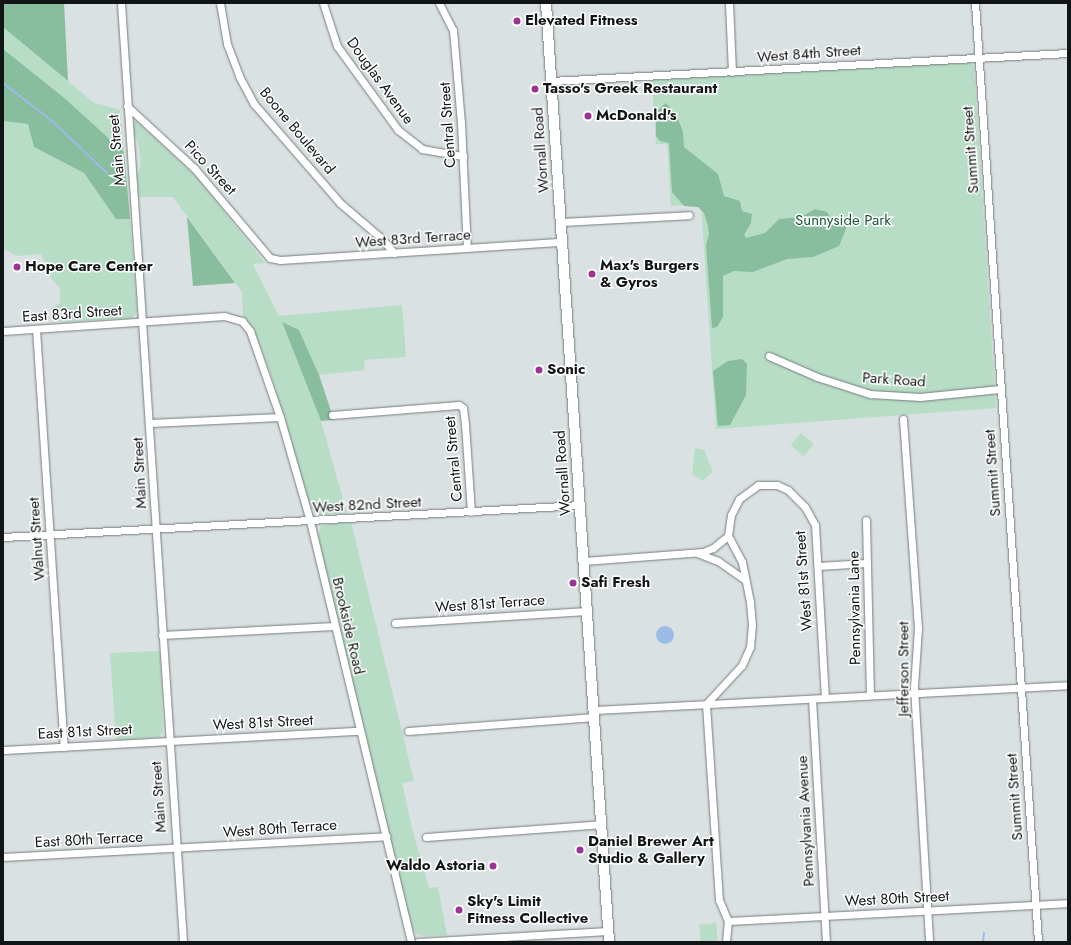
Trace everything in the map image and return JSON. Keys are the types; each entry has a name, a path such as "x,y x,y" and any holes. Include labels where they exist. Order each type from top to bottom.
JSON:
{"main road":[{"name":"Wornall Road","path":"546,3 609,942"}],"street":[{"name":"Main Street","path":"121,3 150,422 162,635 183,942"},
{"name":"Boone Boulevard","path":"220,3 227,44 239,76 254,104 340,203 381,238 394,253"},
{"name":"Douglas Avenue","path":"322,3 337,46 398,130 422,149 463,156"},
{"name":"Central Street","path":"439,3 453,30 463,156 466,248"},
{"path":"729,3 732,72"},
{"name":"Summit Street","path":"975,3 1038,942"},
{"name":"West 84th Street","path":"551,81 1068,53"},
{"name":"Pico Street","path":"127,106 195,169 266,255"},
{"path":"561,222 689,215"},
{"name":"West 83rd Terrace","path":"266,255 280,260 562,242"},
{"name":"East 83rd Street","path":"3,331 224,316 242,321"},
{"name":"Brookside Road","path":"242,321 259,351 310,521 359,731 411,942"},
{"name":"Walnut Street","path":"36,329 64,747"},
{"name":"Park Road","path":"769,356 817,378 870,394 920,397 1000,389"},
{"name":"Central Street","path":"332,415 459,405 463,408 465,424 471,512"},
{"path":"150,422 280,417"},
{"name":"Jefferson Street","path":"903,419 918,628 916,693 929,942"},
{"name":"West 81st Street","path":"728,536 731,515 743,494 758,485 782,486 805,507 815,525 824,698"},
{"name":"West 82nd Street","path":"3,537 580,505"},
{"name":"Pennsylvania Lane","path":"866,520 870,695"},
{"path":"584,561 697,552 713,548 728,536 742,562 752,625 750,647 742,665 706,704 719,900 728,921 726,942"},
{"path":"697,552 718,561 745,580"},
{"path":"818,566 867,563"},
{"name":"West 81st Terrace","path":"395,623 587,611"},
{"path":"162,635 334,626"},
{"path":"408,731 706,704 1068,685"},
{"name":"Pennsylvania Avenue","path":"812,698 826,942"},
{"name":"West 81st Street","path":"169,741 359,731"},
{"name":"East 81st Street","path":"3,750 169,741"},
{"path":"426,837 601,824"},
{"name":"West 80th Terrace","path":"176,849 386,836"},
{"name":"East 80th Terrace","path":"3,857 176,849"},
{"name":"West 80th Street","path":"728,921 1068,902"},
{"path":"418,942 608,931"}],"green space":[{"path":"3,3 64,3 68,81 3,27"},
{"path":"3,27 94,103 120,110 124,152 80,113 3,117"},
{"path":"3,49 63,97 124,152 130,219 116,219 84,173 34,147 28,124 3,121"},
{"name":"Sunnyside Park","path":"970,62 974,67 996,408 716,429 701,204 671,206 667,144 656,144 652,80"},
{"path":"666,103 677,116 683,132 684,147 718,174 724,196 740,201 742,211 752,214 751,223 744,235 746,238 765,233 779,219 801,217 815,209 827,212 831,218 838,217 843,220 846,229 839,246 813,257 787,259 753,272 734,271 723,276 723,317 717,327 712,328 706,245 709,234 704,213 698,207 684,206 672,192 669,143 660,141 656,136 656,112"},
{"path":"3,121 28,124 34,147 84,173 116,219 130,219 137,312 132,318 62,322 54,319 51,308 60,303 60,288 50,277 41,254 17,256 3,248"},
{"path":"136,121 196,176 265,263 253,264 279,316 402,305 406,357 364,360 365,370 319,375 299,330 282,322 321,421 347,513 320,515 310,507 273,380 258,339 243,316 242,292 173,197 139,197 137,176 141,165 138,142 134,135 134,124"},
{"path":"187,217 235,283 193,286"},
{"path":"282,322 299,330 319,375 334,420 321,421"},
{"path":"742,359 747,364 746,395 730,425 718,426 713,371 728,361"},
{"path":"801,433 814,444 804,456 791,445"},
{"path":"695,448 704,450 712,469 712,472 703,481 692,474"},
{"path":"351,522 414,781 402,783 413,832 429,888 438,887 447,935 424,936 417,934 412,928 318,537 321,525"},
{"path":"160,651 163,732 159,737 116,740 110,653"},
{"path":"716,923 718,942 701,942 699,925"}],"water":[{"path":"661,626 669,626 674,631 672,642 669,644 661,644 656,639 656,631"}],"waterway":[{"path":"3,83 51,120 107,173"},
{"path":"983,942 984,933"}],"place":[{"name":"Elevated Fitness","path":"517,21"},
{"name":"Tasso's Greek Restaurant","path":"535,89"},
{"name":"McDonald's","path":"588,116"},
{"name":"Hope Care Center","path":"17,267"},
{"name":"Max's Burgers & Gyros","path":"592,274"},
{"name":"Sonic","path":"539,370"},
{"name":"Safi Fresh","path":"573,583"},
{"name":"Daniel Brewer Art Studio & Gallery","path":"580,850"},
{"name":"Waldo Astoria","path":"493,866"},
{"name":"Sky's Limit Fitness Collective","path":"459,910"}]}
